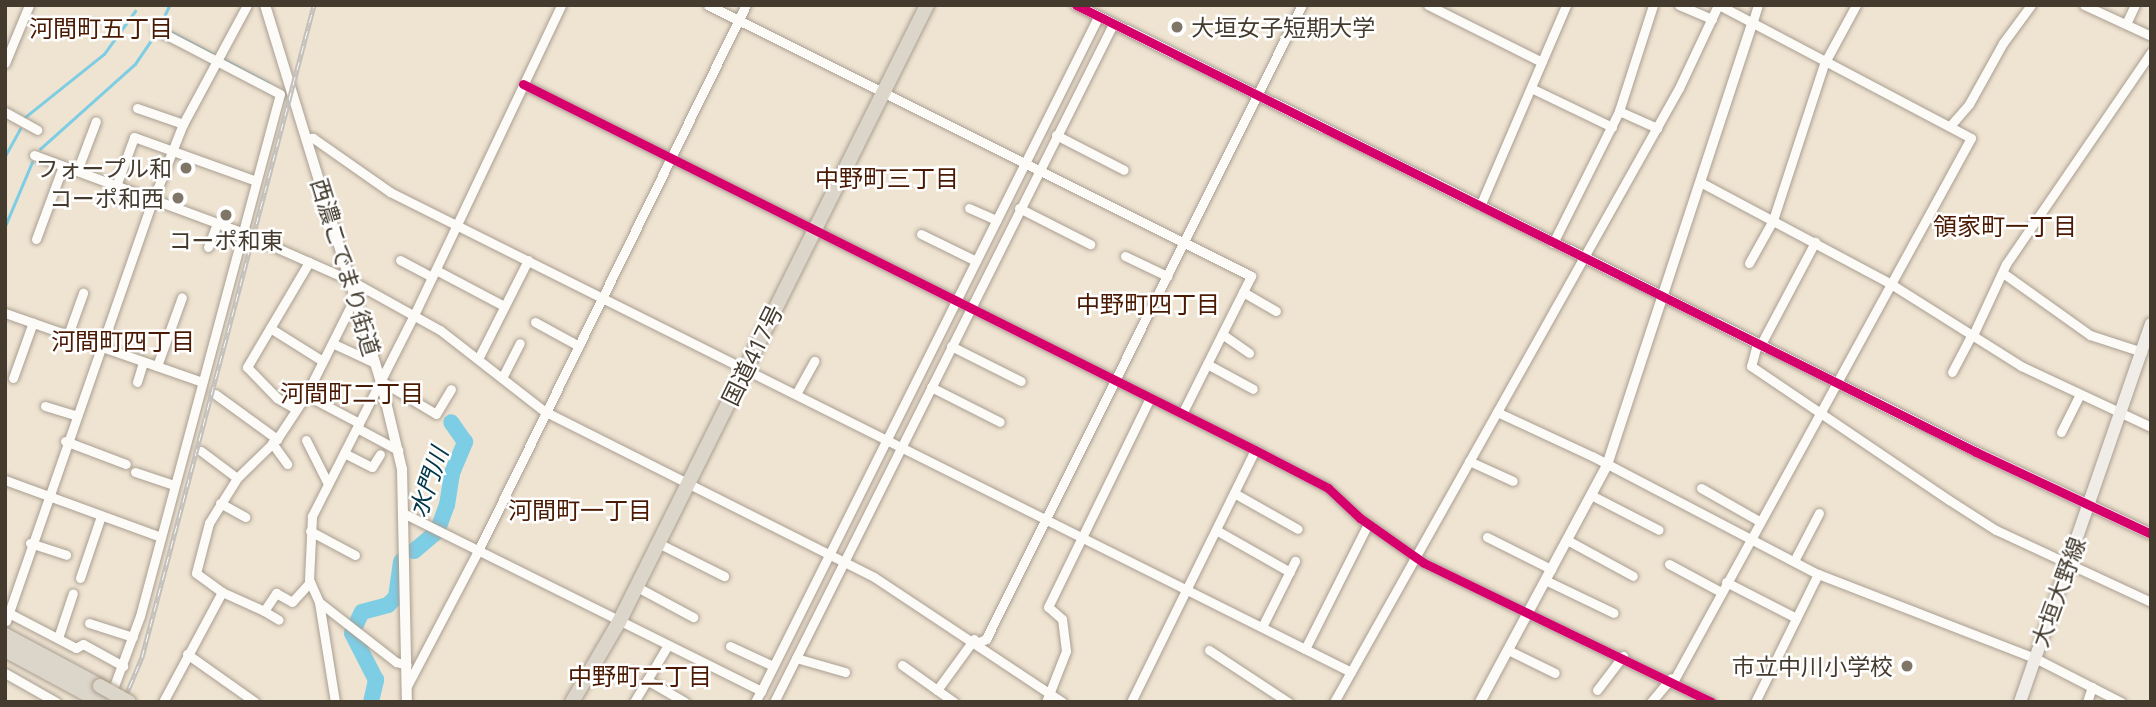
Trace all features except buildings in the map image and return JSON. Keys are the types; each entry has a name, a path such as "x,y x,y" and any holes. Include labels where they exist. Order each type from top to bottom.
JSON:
{"highway":[{"name":"国道417号","path":"572,702 620,622 927,5"},
{"path":"5,635 101,697"},
{"path":"5,650 101,697 129,702"}],"main road":[{"name":"大垣大野線","path":"2020,702 2150,329"}],"street":[{"path":"5,63 29,5"},
{"path":"6,621 6,611 65,441 153,200 183,124 247,5"},
{"name":"西濃こでまり街道","path":"265,5 381,381 398,450 405,514 407,702"},
{"path":"335,702 318,602 310,582 312,516 458,225 561,5"},
{"path":"708,5 1251,276 1182,414"},
{"path":"407,686 478,551 544,411 746,5"},
{"path":"1076,5 1758,345 2151,534"},
{"path":"937,690 976,641 986,639 1302,5"},
{"path":"1428,5 1542,62"},
{"path":"1480,206 1566,5"},
{"path":"1553,243 1619,111 1653,5"},
{"path":"1678,5 1712,19"},
{"path":"1334,702 1657,128 1719,5 1971,138 1672,679 1651,702"},
{"path":"1480,702 1607,465 1702,183 1758,5"},
{"path":"1749,263 1773,219 1826,61 1856,5"},
{"path":"1950,126 1969,104 2003,43 2031,5"},
{"path":"2084,5 2151,36"},
{"path":"2126,24 2135,5"},
{"path":"774,702 796,658 837,557 894,443 931,387 951,346 976,261 996,220 1031,166 1056,135 1105,20"},
{"path":"755,702 837,557 963,305 1019,208 1031,166 1105,20"},
{"path":"101,697 123,666 133,638 280,94 157,30"},
{"path":"1952,372 2003,273 2151,52"},
{"path":"523,85 1255,450 1328,488 1367,524 1416,558 1672,679 1712,702"},
{"path":"1531,88 1612,127"},
{"path":"137,108 183,124"},
{"path":"1619,111 1657,128"},
{"path":"5,112 37,130"},
{"path":"77,171 96,121"},
{"path":"1056,135 1124,170"},
{"path":"116,186 134,137 256,181"},
{"path":"306,138 313,138 390,191 1351,672"},
{"path":"34,155 241,232 350,280 414,315 478,359 544,411 837,557 976,641 1048,698 1062,702"},
{"path":"36,239 63,166"},
{"path":"1702,183 1891,284 2021,366 2151,427"},
{"path":"969,208 996,220"},
{"path":"1019,208 1090,244"},
{"path":"208,247 217,223"},
{"path":"921,234 976,261"},
{"path":"1815,242 1758,345 1751,366 1986,524 2068,566 2151,602"},
{"path":"1125,256 1167,275"},
{"path":"400,260 504,306"},
{"path":"478,359 528,260"},
{"path":"296,409 276,398 247,367 309,262"},
{"path":"2003,273 2090,335 2141,352"},
{"path":"1243,292 1276,311"},
{"path":"68,335 83,293"},
{"path":"157,366 182,297"},
{"path":"334,344 355,297"},
{"path":"5,313 202,382"},
{"path":"13,378 33,322"},
{"path":"535,322 577,345"},
{"path":"270,328 321,360"},
{"path":"1222,334 1249,353"},
{"path":"502,378 520,343"},
{"path":"279,620 222,592 196,573 209,523 237,478 275,441 306,395 328,344 334,344 375,363"},
{"path":"951,346 1021,381"},
{"path":"796,394 814,360"},
{"path":"137,382 143,362"},
{"path":"1207,364 1253,389"},
{"path":"381,381 436,414 450,389"},
{"path":"931,387 1000,422"},
{"path":"215,394 275,441 287,464"},
{"path":"2061,432 2080,394"},
{"path":"306,395 398,450"},
{"path":"1048,698 1066,651 1062,619 1048,607 1150,398"},
{"path":"45,406 75,415"},
{"path":"1497,412 1607,465 1818,574 2035,658 2122,702"},
{"path":"306,440 328,484"},
{"path":"65,441 127,464"},
{"path":"1131,702 1255,450"},
{"path":"201,451 237,478"},
{"path":"344,453 372,467 380,454"},
{"path":"1469,461 1513,481"},
{"path":"135,472 174,485"},
{"path":"5,480 161,537"},
{"path":"1701,488 1759,521"},
{"path":"1234,494 1298,529"},
{"path":"1591,495 1659,530"},
{"path":"220,503 245,517"},
{"path":"1794,561 1819,513"},
{"path":"405,514 761,691"},
{"path":"80,578 101,516"},
{"path":"1305,649 1367,524"},
{"path":"1216,530 1290,572"},
{"path":"310,531 355,555"},
{"path":"1487,537 1551,569"},
{"path":"1567,540 1633,576"},
{"path":"30,543 66,555"},
{"path":"658,543 724,576"},
{"path":"1262,627 1295,561"},
{"path":"1670,565 1721,592"},
{"path":"1755,702 1818,574"},
{"path":"1545,580 1614,613"},
{"path":"264,611 276,593 292,602 310,582"},
{"path":"1726,582 1796,618"},
{"path":"637,587 693,617"},
{"path":"167,700 187,654 222,592"},
{"path":"58,638 73,593"},
{"path":"318,602 396,662 407,664"},
{"path":"6,611 76,648 83,644 123,666"},
{"path":"89,623 133,638"},
{"path":"634,702 668,645"},
{"path":"730,646 773,666"},
{"path":"1209,650 1288,702"},
{"path":"1508,650 1555,673"},
{"path":"187,654 255,702"},
{"path":"1597,690 1623,656"},
{"path":"796,658 845,672"},
{"path":"902,665 954,702"},
{"path":"5,673 56,702"},
{"path":"647,680 685,702"},
{"path":"2087,702 2092,687"}],"waterway":[{"path":"170,5 160,26 211,53"},
{"path":"24,118 104,54 135,11"},
{"path":"40,149 135,64 154,36"},
{"path":"225,60 268,83"},
{"path":"5,156 20,129"},
{"path":"5,226 32,162"},
{"name":"水門川","path":"414,551 437,532 447,505 452,473 465,442 451,422"},
{"name":"水門川","path":"371,702 376,680 352,633 362,612 388,605 396,597 401,561"}],"railway":[{"path":"123,702 142,657 314,5"}],"cycle path":[{"path":"1076,5 1976,452 2151,534"},
{"path":"523,84 1255,450 1328,488 1360,518 1424,563 1711,702"}],"place":[{"name":"大垣女子短期大学","path":"1177,27"},
{"name":"フォープル和","path":"186,168"},
{"name":"コーポ和西","path":"178,198"},
{"name":"コーポ和東","path":"226,215"},
{"name":"市立中川小学校","path":"1907,666"}],"district":[{"name":"河間町五丁目","path":"101,28"},
{"name":"中野町三丁目","path":"887,178"},
{"name":"領家町一丁目","path":"2005,226"},
{"name":"中野町四丁目","path":"1148,304"},
{"name":"河間町四丁目","path":"123,341"},
{"name":"河間町二丁目","path":"352,393"},
{"name":"河間町一丁目","path":"580,510"},
{"name":"中野町二丁目","path":"640,676"}]}
